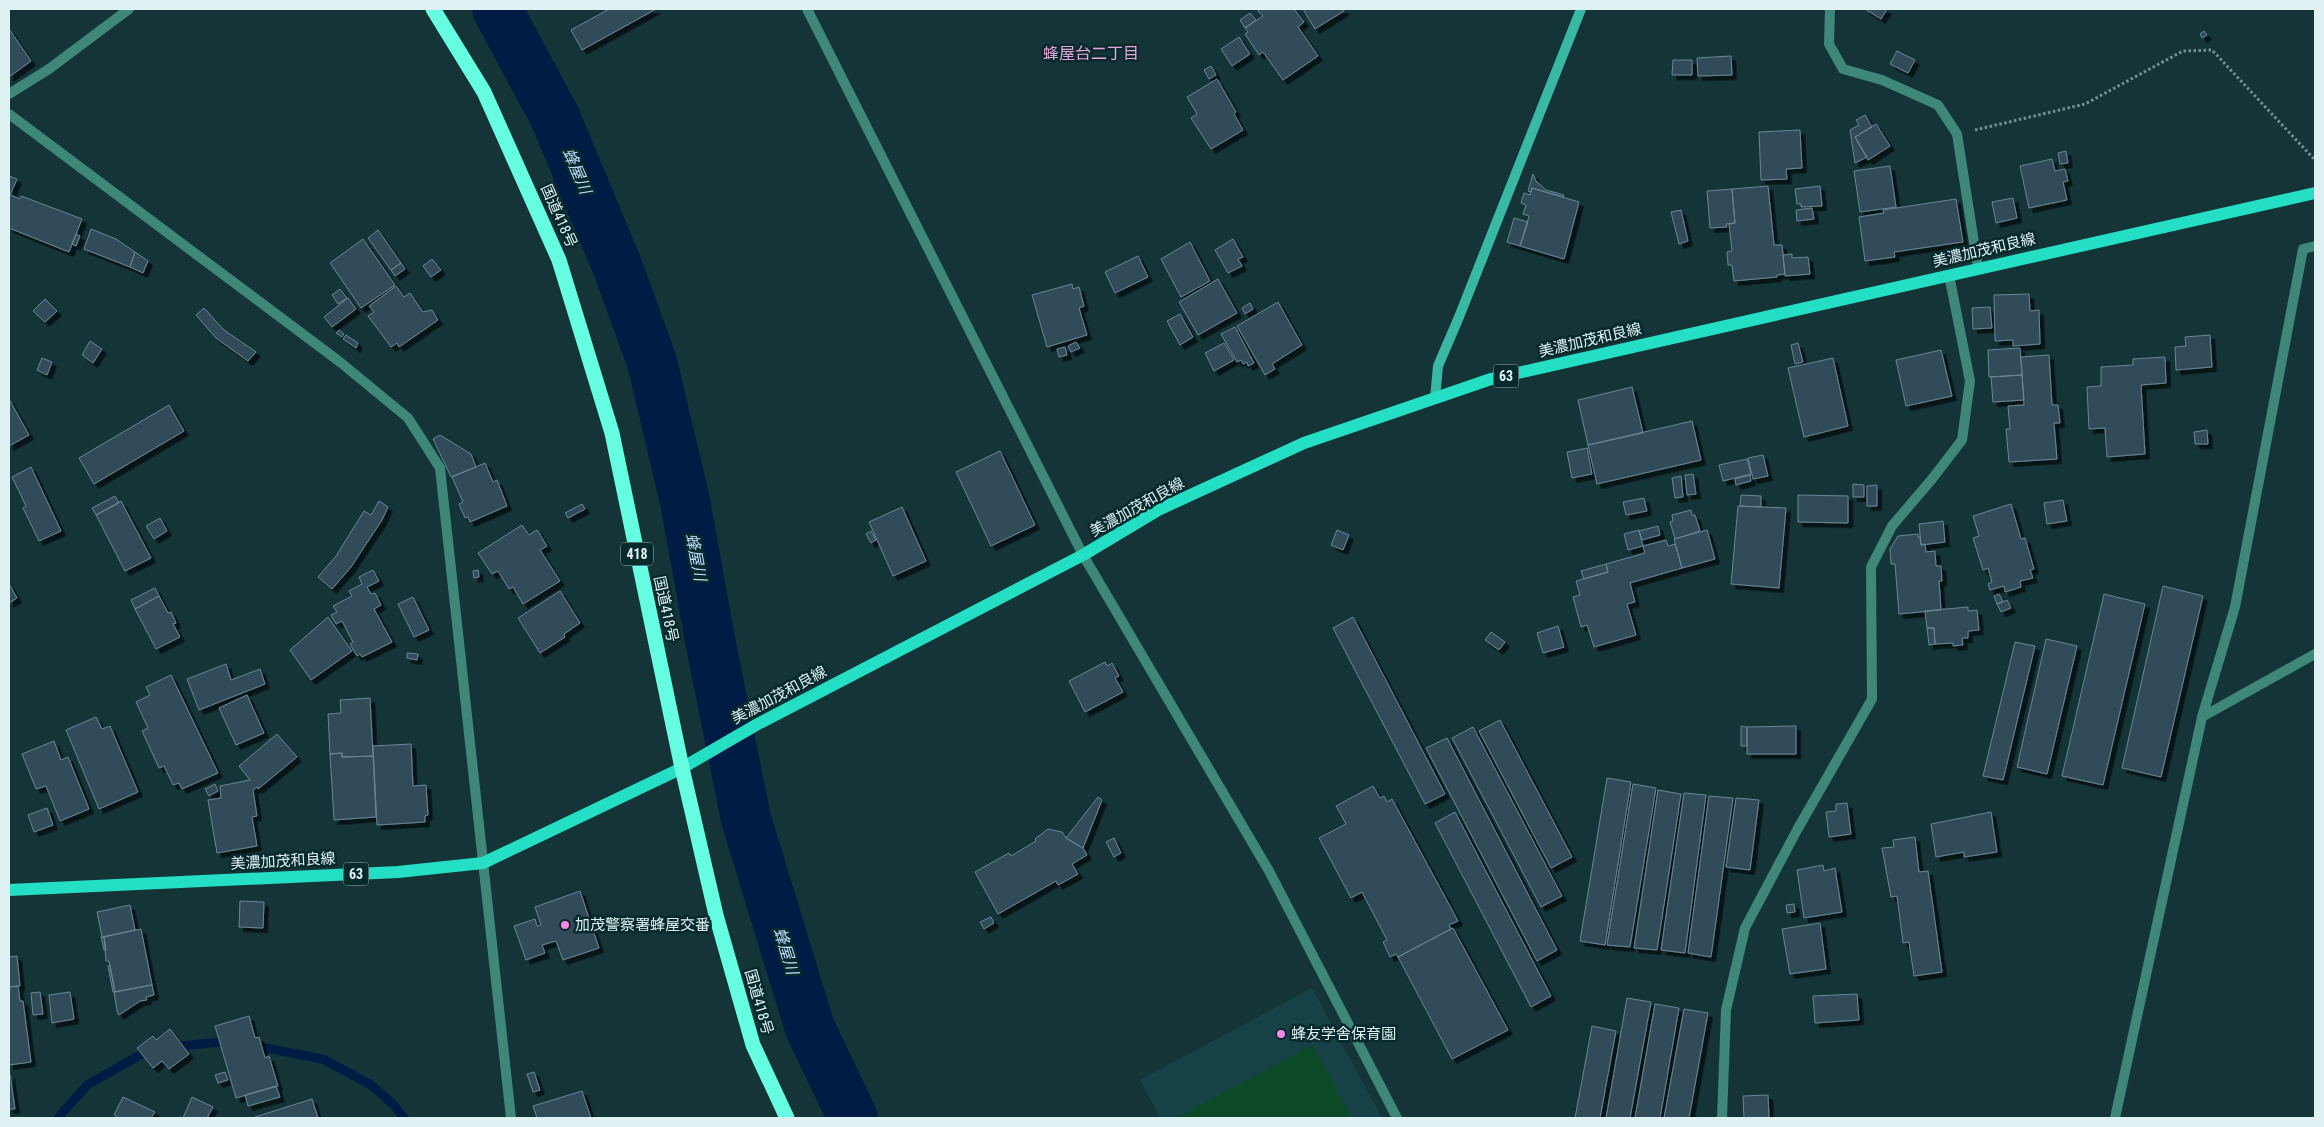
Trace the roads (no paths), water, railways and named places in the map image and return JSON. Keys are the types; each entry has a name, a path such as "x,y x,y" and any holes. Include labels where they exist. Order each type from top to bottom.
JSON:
{"highway":[{"name":"国道418号","path":"433,9 484,92 559,260 612,433 682,768 716,915 753,1045 787,1118"}],"main road":[{"name":"美濃加茂和良線","path":"9,890 398,872 483,863 682,768 756,725 1083,555 1158,510 1304,443 1491,379 2315,193"}],"street":[{"path":"9,94 50,69 129,9"},
{"path":"807,9 1083,555 1269,871 1397,1118"},
{"path":"1435,398 1438,366 1581,9"},
{"path":"1830,9 1829,44 1843,69 1882,80 1938,105 1957,134 1978,268"},
{"path":"9,114 348,368 408,418 440,468 511,1118"},
{"path":"2115,1118 2202,717 2235,607 2303,249 2315,246"},
{"path":"1722,1118 1726,1010 1745,928 1796,830 1872,699 1871,567 1892,526 1962,440 1970,382 1949,275"},
{"path":"2202,717 2315,654"}],"waterway":[{"name":"蜂屋川","path":"497,9 555,117 618,268 652,362 685,501 710,640 746,819 810,1028 853,1118"},
{"path":"171,1047 230,1041"},
{"path":"250,1045 323,1059 371,1085 394,1105 404,1118"},
{"path":"58,1118 87,1085 151,1049"}],"place":[{"name":"加茂警察署蜂屋交番","path":"565,925"},
{"name":"蜂友学舎保育園","path":"1281,1034"}],"district":[{"name":"蜂屋台二丁目","path":"1091,53"}]}
